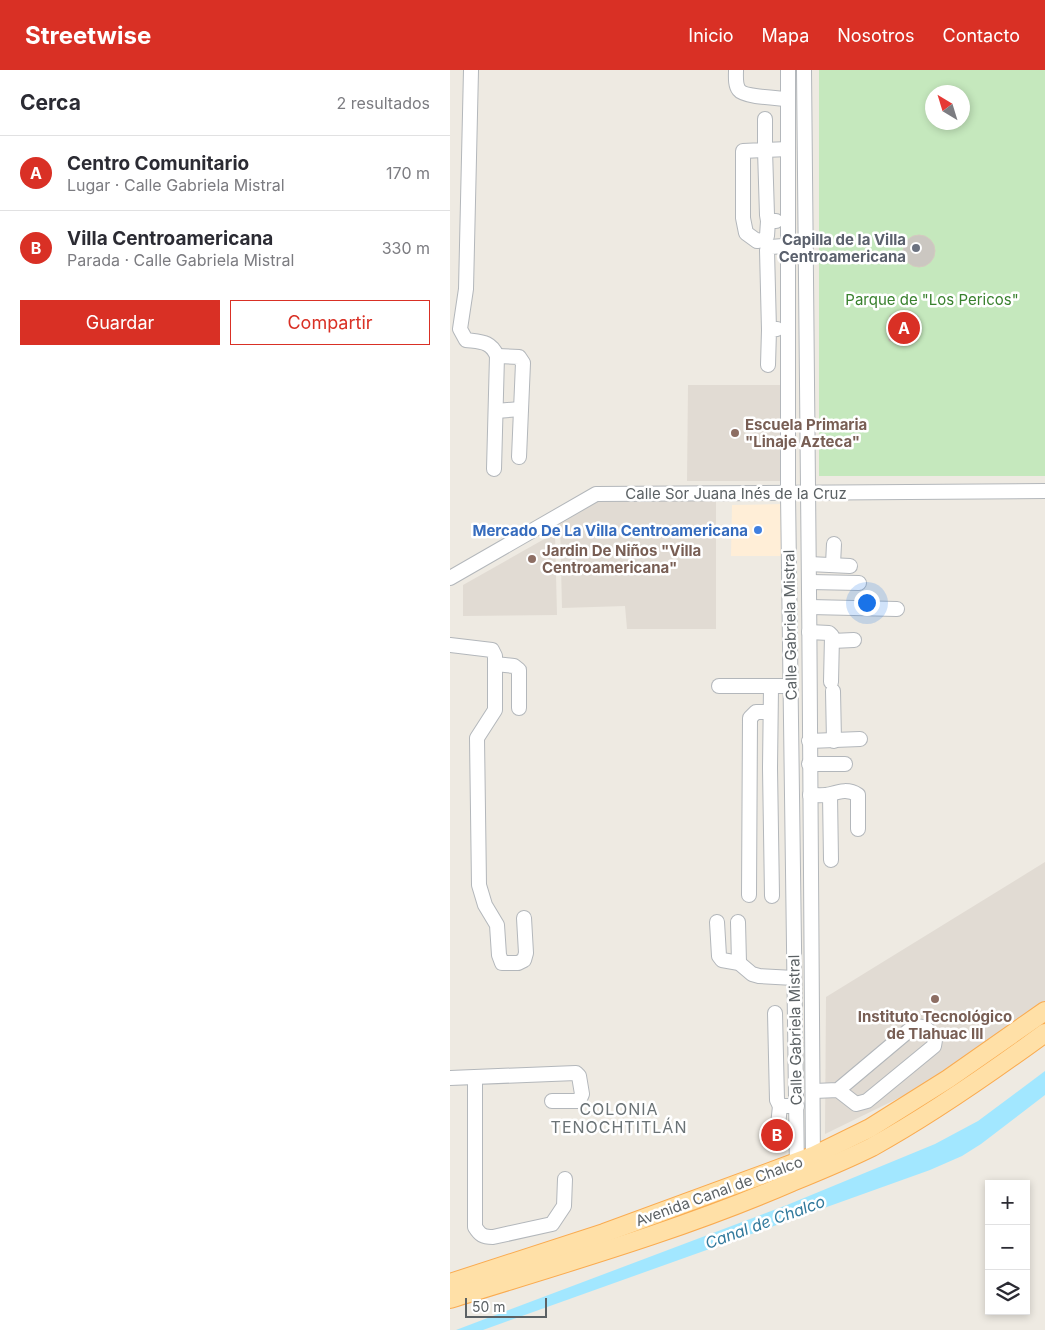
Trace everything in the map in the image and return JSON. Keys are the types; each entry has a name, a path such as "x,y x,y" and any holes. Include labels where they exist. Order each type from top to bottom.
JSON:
{"main road":[{"name":"Avenida Canal de Chalco","path":"450,1299 683,1225 743,1203 802,1172 813,1156 878,1123 948,1079 1045,1010"},
{"name":"Avenida Canal de Chalco","path":"450,1283 802,1172 871,1147 957,1094 1045,1033"}],"street":[{"path":"470,70 466,289 460,329 466,340 488,343 497,356 494,468"},
{"path":"736,70 736,82 739,90 745,94 787,99"},
{"name":"Calle Gabriela Mistral","path":"788,70 788,494 793,769 792,862 797,1106 802,1172"},
{"name":"Calle Gabriela Mistral","path":"804,70 810,493 809,764 814,1091 813,1156"},
{"path":"765,119 765,150 768,221 767,236 763,240 757,241 746,233 743,218 743,151 765,150 788,149"},
{"path":"768,221 788,219"},
{"path":"768,364 767,250 771,247 806,245"},
{"path":"768,330 788,329"},
{"path":"497,356 519,357 521,359 519,457"},
{"path":"496,411 521,409"},
{"name":"Calle Sor Juana Inés de la Cruz","path":"450,578 596,494 1045,491"},
{"path":"833,564 834,544"},
{"path":"809,564 850,566"},
{"path":"810,582 859,583"},
{"path":"810,607 896,609"},
{"path":"810,632 828,633 832,640 834,741"},
{"path":"832,640 854,640"},
{"path":"450,645 492,650 495,664 496,710 476,738 479,885 485,905 497,925 499,955 502,963 518,963 524,960 526,953 524,918"},
{"path":"495,664 514,666 519,670 519,708"},
{"path":"719,686 791,686"},
{"path":"771,687 772,896"},
{"path":"749,896 750,718 756,712 770,712"},
{"path":"809,741 860,739"},
{"path":"809,764 845,764"},
{"path":"749,767 793,769"},
{"path":"810,795 830,795 838,790 854,792 858,796 858,829"},
{"path":"830,795 831,860"},
{"path":"750,857 792,862 810,861"},
{"path":"716,922 719,956 722,960 740,963 752,974 760,976 794,978"},
{"path":"738,922 740,963"},
{"path":"775,1014 777,1100 780,1106 777,1135"},
{"path":"814,1091 838,1090 913,1027 921,1025 929,1030 935,1040 934,1046 868,1101 856,1104 838,1090"},
{"path":"450,1078 475,1079 576,1073 579,1076 582,1094 579,1101 552,1101"},
{"path":"475,1079 475,1227 478,1233 483,1237 492,1238 552,1224 564,1206 566,1179"},
{"path":"780,1106 797,1106"}],"shaded area":[{"name":"Escuela Primaria \"Linaje Azteca\"","path":"688,385 784,385 782,481 687,481"},
{"path":"716,499 716,629 627,629 625,606 562,608 560,524 598,500"},
{"name":"Mercado De La Villa Centroamericana","path":"784,504 784,556 731,556 732,505"},
{"name":"Jardin De Niños \"Villa Centroamericana\"","path":"555,533 557,615 463,616 463,585"},
{"name":"Instituto Tecnológico de Tlahuac III","path":"1045,862 1045,1002 944,1076 825,1134 826,997"}],"green space":[{"name":"Parque de \"Los Pericos\"","path":"819,70 1045,70 1045,476 819,476"}],"water":[{"name":"Canal de Chalco","path":"1045,1071 1045,1095 981,1144 962,1156 930,1170 483,1330 456,1330 787,1205 935,1144 978,1121"}],"building":[{"path":"919,235 931,239 935,251 931,263 919,267 907,263 903,251 907,239"},
{"path":"890,315 918,316 917,341 889,341"}],"place":[{"name":"Capilla de la Villa Centroamericana","path":"916,248"},
{"name":"Centro Comunitario","path":"904,328"},
{"name":"Escuela Primaria \"Linaje Azteca\"","path":"735,433"},
{"name":"Mercado De La Villa Centroamericana","path":"758,530"},
{"name":"Jardin De Niños \"Villa Centroamericana\"","path":"532,559"},
{"name":"Instituto Tecnológico de Tlahuac III","path":"935,999"},
{"name":"Villa Centroamericana","path":"777,1135"}],"district":[{"name":"COLONIA TENOCHTITLÁN","path":"619,1118"}]}
